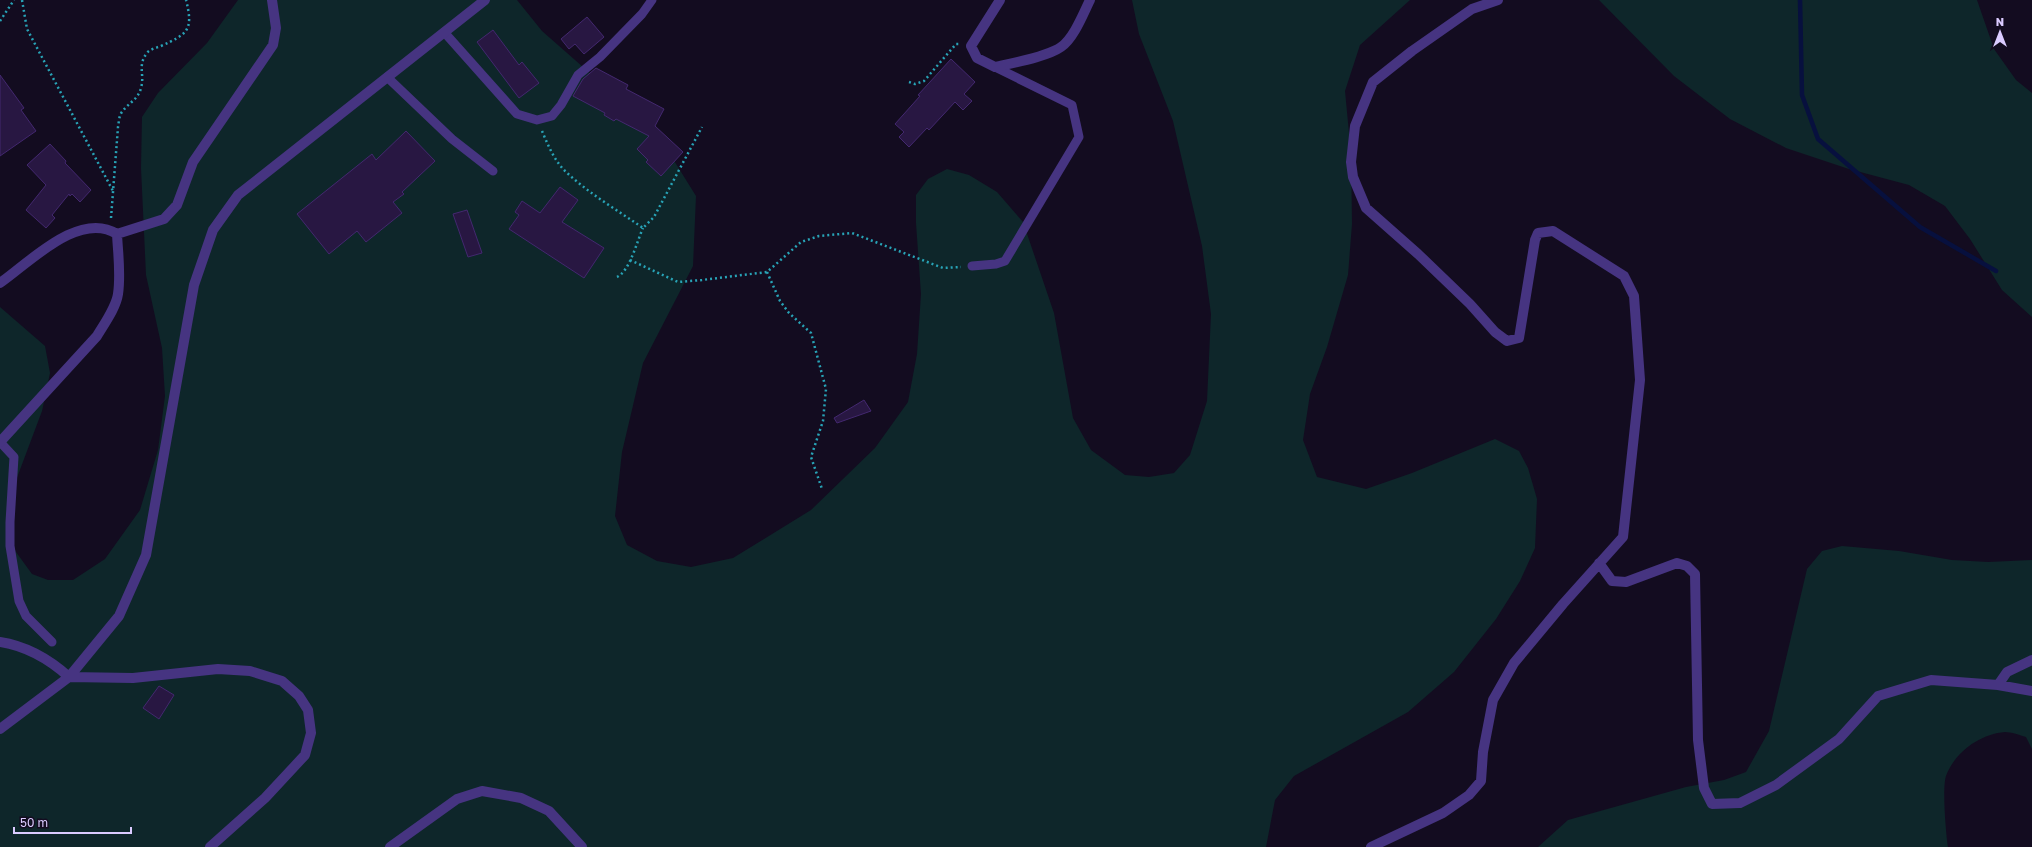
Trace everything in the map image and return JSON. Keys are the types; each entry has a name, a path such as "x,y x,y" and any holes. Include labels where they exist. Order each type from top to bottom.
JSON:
{"street":[{"path":"0,283 62,237 96,227 112,231 164,219 177,205 193,162 273,45 276,28 272,0"},
{"path":"0,728 69,677 119,616 146,555 194,285 213,230 238,195 485,0"},
{"path":"1000,0 971,46 977,58 995,67 1037,56 1061,47 1077,27 1090,0"},
{"path":"1371,847 1443,813 1469,795 1481,781 1483,752 1493,700 1514,663 1623,537 1640,380 1634,296 1624,276 1553,231 1538,233 1519,338 1507,341 1495,332 1470,304 1418,254 1366,208 1354,177 1351,162 1355,126 1373,82 1412,51 1472,9 1498,0"},
{"path":"0,442 97,336 106,320 118,295 119,267 112,231"},
{"path":"1599,563 1612,581 1626,582 1677,563 1687,566 1695,574 1698,740 1704,788 1712,804 1740,803 1776,785 1839,739 1878,696 1931,680 1998,685 2032,691"},
{"path":"0,642 16,645 52,662 69,677 133,678 218,669 250,671 282,681 298,696 308,710 312,733 305,755 265,798 210,847"},
{"path":"1998,685 2008,672 2032,660"},
{"path":"390,847 458,799 482,791 521,798 549,811 582,847"}],"lane":[{"path":"444,32 517,114 537,120 552,116 561,105 578,75 600,57 642,14 652,0"},
{"path":"972,266 996,264 1005,261 1079,137 1072,104 995,67"},
{"path":"387,78 452,139 493,171"},
{"path":"0,442 14,457 10,546 20,602 26,616 52,642"}],"path":[{"path":"0,21 14,0"},
{"path":"22,0 27,29 114,192"},
{"path":"112,231 112,210 118,127 121,112 136,98 141,88 143,77 141,64 148,51 182,36 188,30 189,12 186,0"},
{"path":"909,82 915,84 924,81 956,44 971,46"},
{"path":"537,120 551,151 564,171 582,186 643,228"},
{"path":"617,276 623,274 643,228 654,217 702,127"},
{"path":"630,260 678,282 767,272 801,242 819,236 852,232 943,268 972,266"},
{"path":"767,272 780,302 789,313 811,333 826,389 823,421 811,457 822,489"}],"green space":[{"path":"238,0 517,0 542,31 616,96 668,151 696,196 693,266 643,363 622,452 615,516 627,545 657,561 691,567 733,558 811,510 875,448 908,402 917,354 921,294 916,223 916,195 928,179 947,169 969,175 997,192 1023,222 1054,313 1073,418 1091,450 1125,475 1149,477 1174,473 1190,455 1207,401 1211,314 1202,246 1173,121 1139,34 1132,0 1410,0 1360,45 1345,91 1351,154 1352,224 1348,275 1327,347 1310,394 1303,440 1317,477 1366,489 1412,473 1495,439 1519,451 1528,468 1537,499 1535,548 1520,581 1496,619 1454,672 1408,712 1294,776 1275,800 1266,847 0,847 0,307 45,346 50,373 42,411 9,499 7,532 16,552 32,574 48,580 73,580 105,559 140,510 158,450 165,396 162,348 146,275 141,168 142,117 158,93 207,43"},
{"path":"1599,0 1977,0 1994,49 2016,80 2032,93 2032,317 2002,290 1970,239 1945,206 1909,185 1849,169 1786,148 1730,119 1674,76"},
{"path":"1842,546 1899,551 1952,560 1988,562 2032,560 2032,749 2026,737 2013,733 1996,733 1978,740 1962,752 1956,759 1946,776 1944,790 1948,847 1538,847 1568,820 1686,787 1724,780 1746,772 1769,731 1807,569 1822,551"}],"building":[{"path":"587,17 604,37 584,54 575,44 569,49 561,39"},
{"path":"493,30 519,65 522,62 539,83 519,98 477,42"},
{"path":"951,59 975,82 964,94 972,101 963,110 955,102 929,130 927,128 909,147 899,137 904,132 895,124 920,96 918,95"},
{"path":"596,68 628,85 626,89 664,109 655,126 683,152 661,176 646,162 648,160 637,149 649,136 616,119 614,121 604,115 605,113 573,96 583,79"},
{"path":"0,75 24,108 21,110 36,131 0,156"},
{"path":"406,131 435,161 402,192 404,194 393,202 402,213 366,242 357,231 329,254 297,214 372,154 376,160"},
{"path":"50,144 66,161 65,163 91,190 80,202 72,194 70,196 69,194 52,215 55,218 46,228 26,210 46,185 27,165"},
{"path":"560,187 578,200 562,222 604,248 584,278 509,229 519,215 515,212 522,201 540,213"},
{"path":"467,210 482,253 468,257 453,214"},
{"path":"864,400 871,411 837,423 834,418"},
{"path":"159,686 174,695 159,719 143,708"}],"waterway":[{"path":"1800,0 1802,95 1818,139 1920,227 1996,271"}]}
